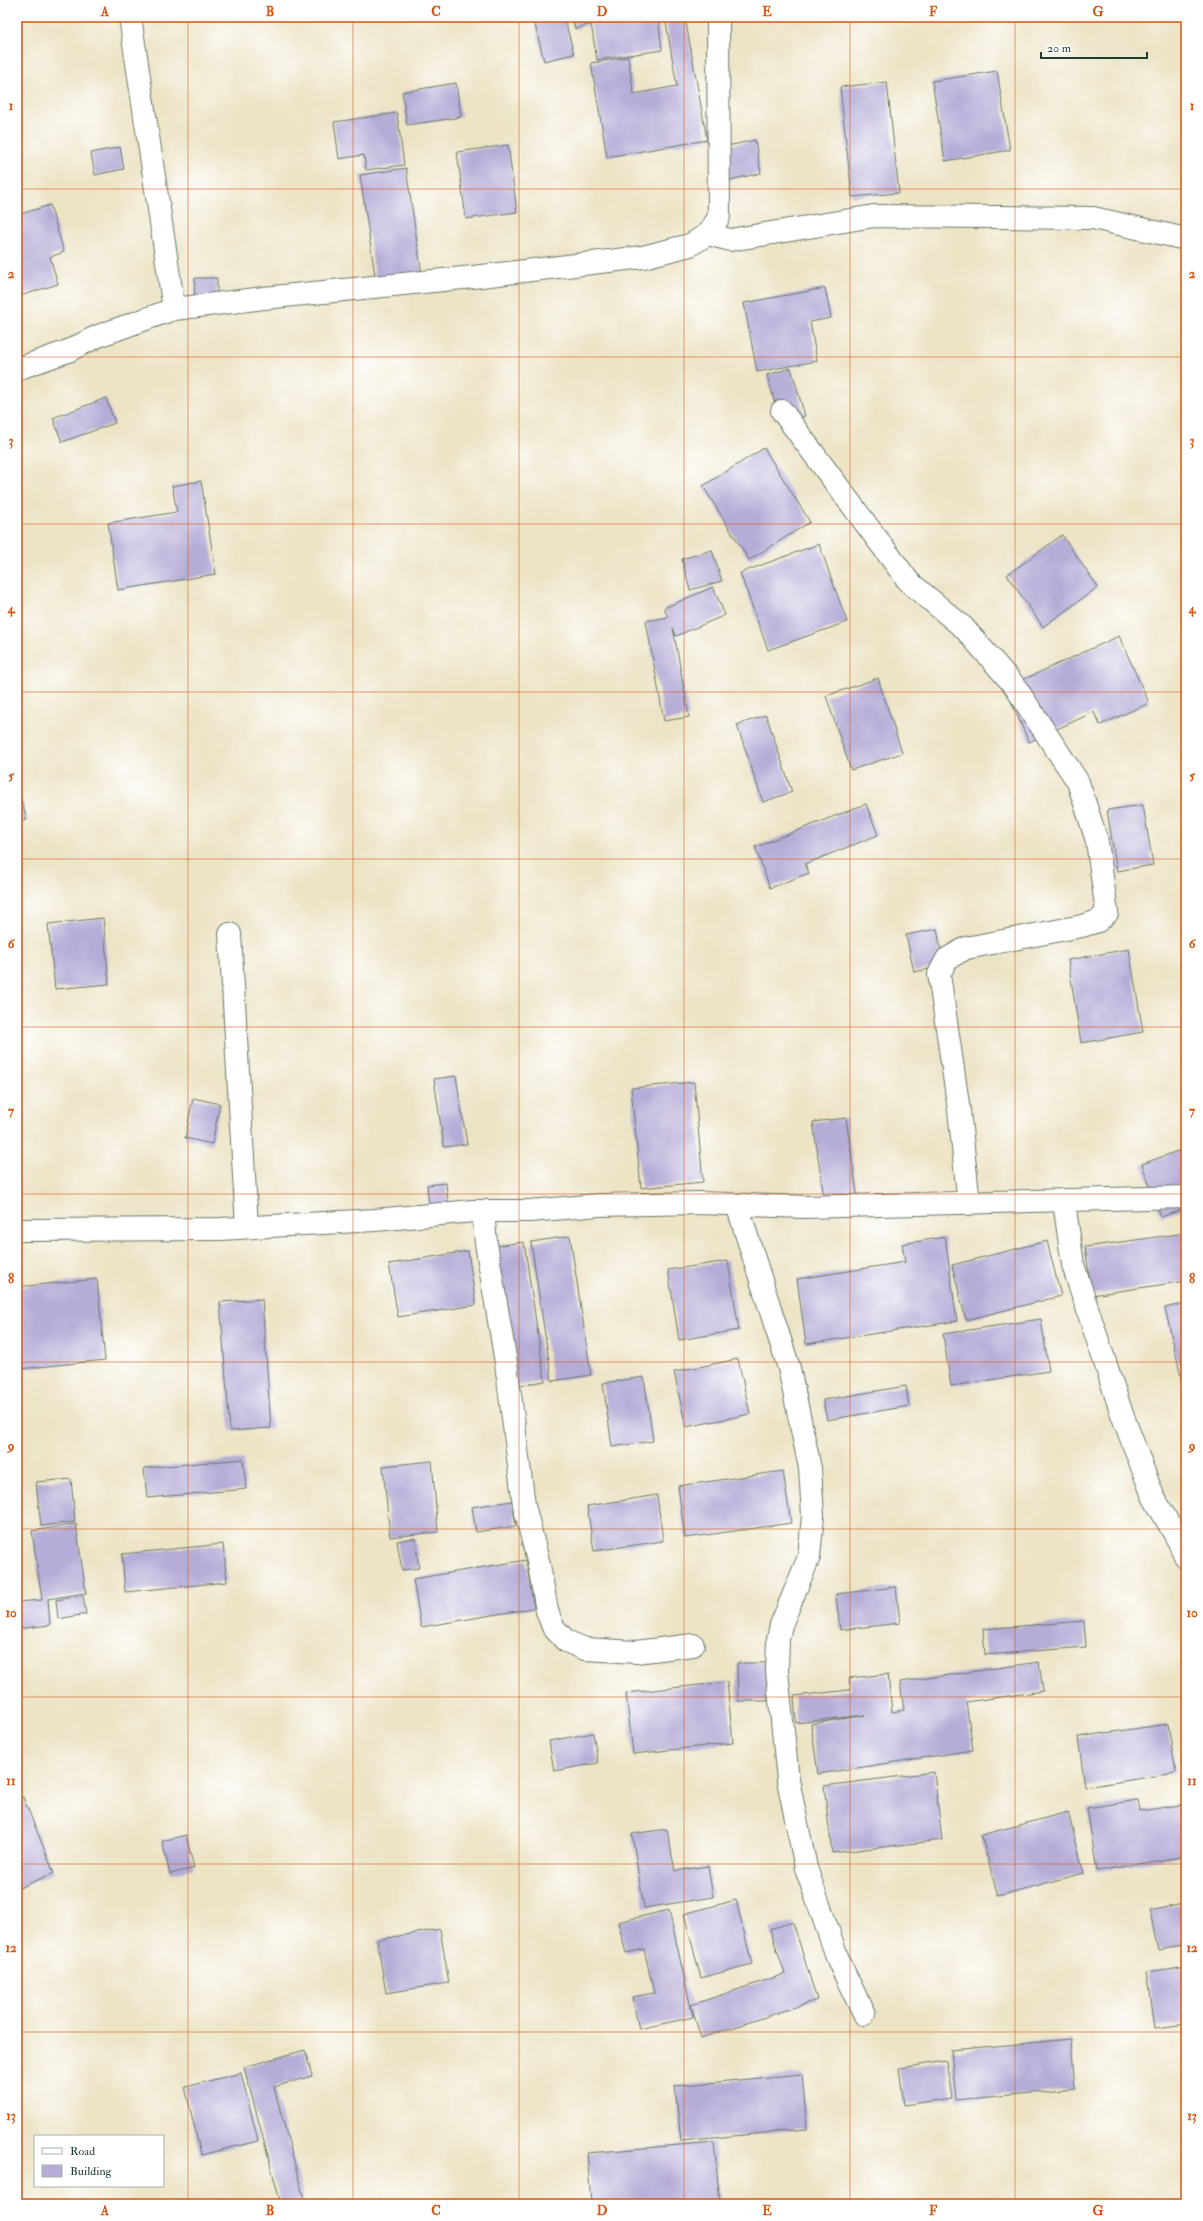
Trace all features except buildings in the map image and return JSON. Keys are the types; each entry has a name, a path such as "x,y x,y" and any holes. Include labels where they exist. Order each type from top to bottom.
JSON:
{"street":[{"path":"130,17 174,309"},
{"path":"17,369 68,351 98,336 174,309 644,257 690,246 708,234 719,217 718,17"},
{"path":"708,234 730,240 874,216 1093,218 1186,239"},
{"path":"782,411 909,582 964,628 1014,686 1078,782 1097,841 1106,913 1098,921 1082,926 966,948 947,959 939,974 960,1110 969,1204"},
{"path":"230,934 247,1227"},
{"path":"17,1230 247,1227 382,1220 483,1211 530,1211 599,1205 701,1203 804,1207 1064,1202 1186,1197"},
{"path":"1064,1202 1073,1265 1122,1414 1154,1496 1186,1558"},
{"path":"737,1205 789,1368 810,1468 813,1516 809,1557 781,1625 778,1639 777,1672 788,1780 806,1868 839,1962 864,2014"},
{"path":"483,1211 486,1243 506,1363 524,1505 539,1565 547,1611 553,1627 566,1641 585,1649 636,1652 693,1645"}]}
